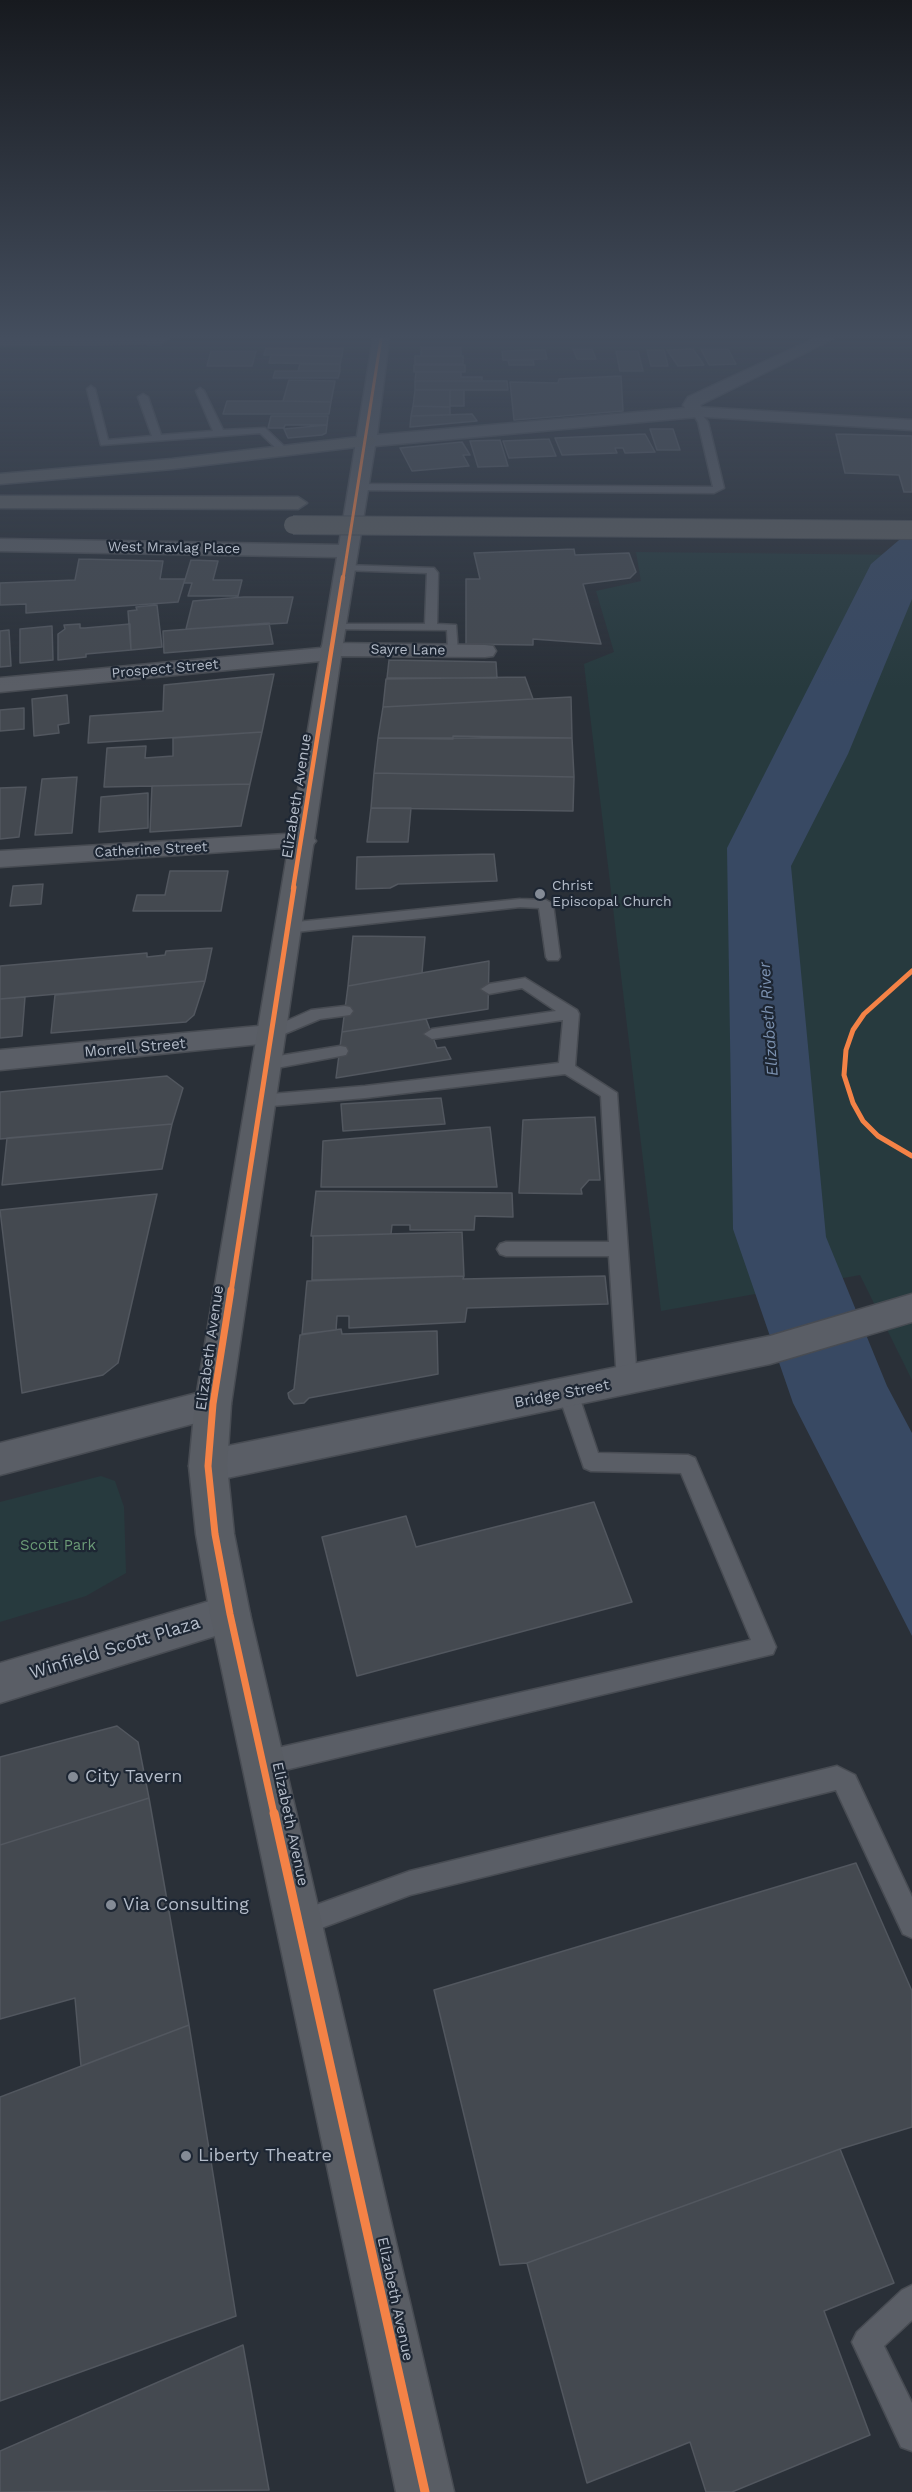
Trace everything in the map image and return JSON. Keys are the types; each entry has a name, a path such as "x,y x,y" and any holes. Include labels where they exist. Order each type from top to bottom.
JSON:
{"highway":[{"path":"0,479 172,464 241,455"},
{"path":"0,502 711,508"},
{"path":"270,525 912,530"}],"street":[{"name":"Elizabeth Avenue","path":"364,455 332,643 303,841 287,928 213,1404 208,1466 215,1534 230,1614 425,2492"},
{"name":"West Mravlag Place","path":"0,545 346,559"},
{"name":"Sayre Lane","path":"332,643 485,651"},
{"name":"Prospect Street","path":"0,685 332,643"},
{"name":"Catherine Street","path":"0,859 303,841"},
{"name":"Morrell Street","path":"0,1060 268,1050"},
{"name":"Bridge Street","path":"208,1466 770,1350 912,1308"},
{"path":"0,1459 213,1404"},
{"name":"Winfield Scott Plaza","path":"0,1683 230,1614"}],"lane":[{"path":"357,487 714,490 719,488 711,455"},
{"path":"346,559 430,570 433,573 431,626"},
{"path":"332,643 431,626 452,627 454,651"},
{"path":"287,928 520,903 546,904 553,957"},
{"path":"489,989 525,983 571,1014"},
{"path":"268,1050 317,1014 345,1011"},
{"path":"432,1034 571,1014"},
{"path":"567,1068 571,1014"},
{"path":"268,1050 340,1051"},
{"path":"260,1101 364,1092 567,1068 609,1093 627,1381"},
{"path":"506,1249 618,1249"},
{"path":"264,1763 765,1647 688,1464 591,1462 568,1393"},
{"path":"300,1923 410,1884 837,1778 847,1783 912,1926"},
{"path":"912,2300 867,2342 912,2436"}],"green space":[{"path":"636,552 912,555 912,1380 860,1275 661,1311 584,664 614,652 596,591 641,581"},
{"name":"Scott Park","path":"101,1476 115,1481 124,1507 126,1573 86,1596 0,1622 0,1502"}],"water":[{"name":"Elizabeth River","path":"912,529 912,599 848,754 791,866 826,1237 887,1386 912,1433 912,1636 793,1403 733,1229 727,848 871,564"}],"building":[{"path":"404,455 463,455 469,466 412,471"},
{"path":"474,455 505,455 508,466 478,467"},
{"path":"508,455 556,456 509,458"},
{"path":"841,455 912,455 912,492 904,492 899,475 845,473"},
{"path":"574,549 575,555 629,553 636,572 630,578 583,584 601,644 533,639 533,645 466,644 466,579 480,579 474,553"},
{"path":"79,559 163,561 160,579 185,579 178,602 26,613 26,604 0,605 0,583 75,580"},
{"path":"191,560 218,561 213,580 242,580 238,596 188,596 192,583 184,583"},
{"path":"244,597 293,597 287,623 186,629 193,601"},
{"path":"157,605 162,647 131,650 128,611 137,610 136,607"},
{"path":"269,623 273,644 164,653 163,631"},
{"path":"80,624 80,628 85,628 130,624 131,650 86,654 86,657 58,660 58,634 65,629 64,625"},
{"path":"52,626 53,660 20,663 20,629"},
{"path":"9,630 11,666 0,667 0,631"},
{"path":"389,660 496,662 497,678 387,678"},
{"path":"274,674 262,732 88,743 90,716 163,711 164,685"},
{"path":"525,677 533,699 383,707 386,679"},
{"path":"67,695 69,723 58,725 59,733 34,736 32,699"},
{"path":"571,697 572,738 378,738 383,707"},
{"path":"24,708 24,729 0,731 0,710"},
{"path":"262,732 250,784 104,787 107,748 146,746 145,758 173,756 173,738"},
{"path":"453,736 572,738 574,777 374,773 378,738 453,739"},
{"path":"374,773 574,777 573,811 371,808"},
{"path":"77,777 72,833 35,835 42,779"},
{"path":"250,784 241,826 150,832 152,786"},
{"path":"26,787 19,837 0,839 0,788"},
{"path":"148,793 148,828 99,832 101,797"},
{"path":"371,808 411,808 408,842 367,842"},
{"path":"494,854 497,881 398,884 390,888 356,889 357,857"},
{"path":"170,871 228,871 221,911 133,911 137,895 165,895"},
{"path":"43,884 41,904 10,906 13,886"},
{"path":"353,936 425,937 422,973 348,986"},
{"path":"212,948 205,981 0,999 0,966 147,953 147,957 165,955 166,951"},
{"path":"489,961 488,1009 342,1032 348,986"},
{"path":"205,981 194,1015 186,1022 51,1033 55,995"},
{"path":"25,997 22,1036 0,1038 0,999"},
{"path":"426,1019 437,1048 445,1047 451,1059 336,1078 342,1032"},
{"path":"167,1076 183,1088 172,1124 0,1139 0,1092"},
{"path":"441,1098 445,1124 343,1131 341,1104"},
{"path":"595,1117 600,1180 589,1180 581,1189 582,1194 519,1193 523,1120"},
{"path":"172,1124 162,1169 2,1185 7,1138"},
{"path":"490,1127 497,1187 321,1187 323,1141"},
{"path":"316,1191 512,1193 513,1217 475,1216 474,1230 410,1230 410,1225 392,1225 391,1234 311,1236"},
{"path":"157,1194 118,1363 103,1375 22,1393 0,1210"},
{"path":"462,1232 464,1276 312,1280 313,1236"},
{"path":"464,1276 463,1279 605,1276 608,1304 467,1308 465,1322 349,1328 349,1316 337,1316 336,1330 302,1334 307,1281"},
{"path":"341,1329 342,1334 437,1331 438,1374 309,1398 304,1403 294,1404 288,1393 294,1389 300,1335"},
{"path":"594,1502 632,1602 357,1676 322,1537 406,1516 416,1547"},
{"name":"City Tavern","path":"117,1726 138,1742 149,1798 0,1845 0,1757"},
{"path":"149,1798 189,2025 81,2066 75,1998 0,2019 0,1845"},
{"path":"856,1863 912,1991 912,2127 840,2149 527,2263 500,2265 434,1990"},
{"path":"189,2025 236,2316 0,2401 0,2097"},
{"path":"840,2149 894,2283 824,2311 870,2435 732,2492 706,2492 690,2442 587,2483 527,2263"},
{"path":"243,2345 269,2490 0,2492 0,2451"}],"cycle path":[{"path":"365,455 331,649 213,1404 208,1466 215,1534 230,1614 425,2492"},
{"path":"912,971 864,1014 853,1030 846,1050 844,1075 853,1103 863,1121 878,1136 912,1156"}],"place":[{"name":"Christ Episcopal Church","path":"540,894"},
{"name":"City Tavern","path":"73,1777"},
{"name":"Via Consulting","path":"111,1905"},
{"name":"Liberty Theatre","path":"186,2156"}]}
